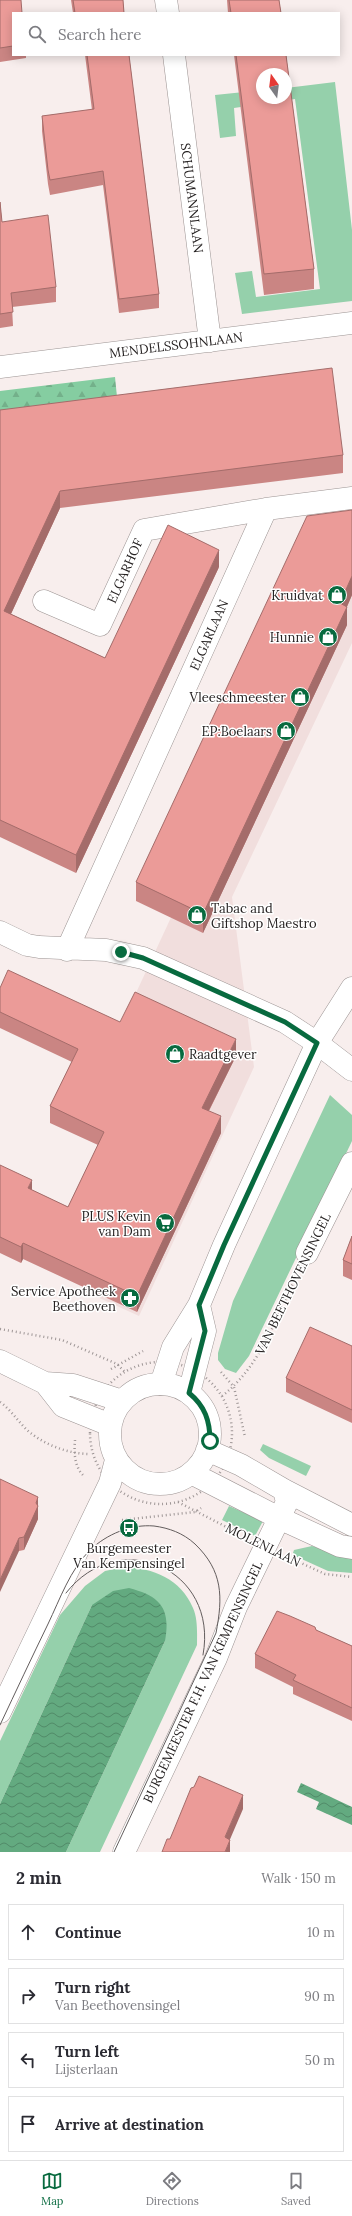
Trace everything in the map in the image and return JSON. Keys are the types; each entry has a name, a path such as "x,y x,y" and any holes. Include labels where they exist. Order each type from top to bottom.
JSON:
{"street":[{"path":"166,0 168,12"},
{"name":"SCHUMANNLAAN","path":"174,56 210,341"},
{"name":"MENDELSSOHNLAAN","path":"0,367 352,323"},
{"path":"266,509 352,498"},
{"name":"ELGARHOF","path":"44,601 100,626 144,530 266,509"},
{"name":"ELGARLAAN","path":"67,950 266,509"},
{"path":"0,932 28,945 67,950 106,950 143,958 285,1022 317,1043 352,1070"},
{"path":"161,1384 170,1355 199,1305 224,1245 317,1043 352,988"},
{"name":"VAN BEETHOVENSINGEL","path":"307,1253 352,1163"},
{"path":"189,1393 205,1331 199,1305"},
{"path":"0,1361 45,1383 73,1385 122,1400"},
{"path":"45,1383 63,1406 93,1418 110,1443 116,1460 126,1471 137,1479 151,1483 165,1484 178,1480 191,1473 201,1463 207,1450 210,1432 206,1414 196,1399 189,1393 175,1386 161,1384 140,1388 122,1400 115,1412 93,1418"},
{"path":"207,1450 234,1462 352,1525"},
{"path":"0,1712 107,1489 116,1460"},
{"path":"191,1473 279,1518 340,1546 352,1548"},
{"name":"BURGEMEESTER F.H. VAN KEMPENSINGEL","path":"124,1852 216,1658 236,1608 279,1518 286,1502 284,1490"}],"path":[{"name":"VAN BEETHOVENSINGEL","path":"222,1396 234,1387 254,1362 307,1253"},
{"path":"0,1329 62,1340 117,1364 125,1372"},
{"path":"156,1344 182,1365 197,1363 220,1370 234,1387 247,1445 234,1462 221,1472 219,1488 195,1512 117,1520 100,1469 93,1454 90,1430 93,1418 95,1392 117,1364 156,1344"},
{"path":"95,1392 125,1372 170,1355"},
{"path":"197,1363 222,1396 230,1414 233,1433 234,1462"},
{"path":"0,1402 37,1437 74,1453 93,1454"},
{"path":"93,1418 74,1453 80,1472 107,1489 153,1504 178,1502 219,1488"},
{"name":"MOLENLAAN","path":"178,1502 266,1547 325,1574 352,1577"}],"shaded area":[{"path":"335,82 352,230 352,301 242,314 235,273 252,271 256,297 320,289 295,99 292,99 292,87"},
{"path":"256,91 256,104 261,104 234,108 236,136 220,138 215,95"},
{"path":"352,557 352,643 232,897 254,1067 139,1316 84,1291 168,1108 97,1077 219,814"},
{"path":"330,1095 352,1115 352,1141 249,1356 236,1373 225,1369 218,1360 218,1353 233,1301"},
{"path":"263,1444 311,1466 306,1476 269,1458 260,1450"},
{"path":"229,1506 263,1521 255,1536 222,1520"},
{"path":"312,1546 352,1558 352,1573 328,1571 295,1556 293,1553 294,1550"},
{"path":"124,1567 145,1570 165,1577 181,1590 188,1598 195,1612 197,1645 100,1852 66,1852 165,1641 92,1605 0,1804 0,1741 60,1615 85,1586 105,1571"}],"green space":[{"path":"115,377 118,407 0,422 0,391"}],"water":[{"path":"129,1588 149,1595 161,1605 166,1620 165,1641 66,1852 0,1852 0,1804 92,1605 113,1591"},
{"path":"301,1783 352,1807 352,1825 316,1809 319,1802 297,1792"}],"building":[{"path":"0,0 21,0 22,12 12,12 12,46 0,48"},
{"path":"73,0 123,0 124,12 75,12"},
{"path":"229,0 279,0 281,12 231,12"},
{"path":"87,56 129,56 159,294 119,299 103,171 50,180 42,116 94,109"},
{"path":"236,56 286,56 288,68 256,68 256,104 292,104 292,101 314,269 264,274"},
{"path":"0,202 2,222 48,215 56,287 11,293 13,312 0,314"},
{"path":"332,368 343,455 60,491 4,611 105,658 168,525 219,550 76,855 0,820 0,410"},
{"path":"352,510 352,576 340,603 347,607 203,914 136,882 307,516"},
{"path":"8,970 120,1022 135,992 236,1039 202,1108 221,1116 137,1296 23,1243 21,1247 0,1237 0,1165 32,1180 28,1188 68,1207 104,1132 50,1106 78,1049 0,1012 0,988"},
{"path":"352,1236 352,1264 343,1260"},
{"path":"310,1327 352,1346 352,1410 286,1378"},
{"path":"0,1479 38,1497 36,1503 38,1506 24,1537 19,1538 0,1580"},
{"path":"277,1611 315,1627 316,1630 352,1646 352,1708 293,1680 296,1675 255,1654"},
{"path":"199,1776 243,1795 225,1837 230,1840 225,1852 162,1852 167,1839 170,1839 191,1788 194,1787"}],"tram line":[{"path":"0,1725 61,1595 77,1566 90,1550 104,1539 120,1531 128,1528 145,1526 165,1528 181,1534 195,1544 211,1564 219,1585 220,1608 216,1633 114,1852"},
{"path":"66,1593 88,1573 112,1562 137,1560 160,1566 181,1580 196,1599 204,1625 203,1655"}],"place":[{"name":"Kruidvat","path":"337,595"},
{"name":"Hunnie","path":"328,637"},
{"name":"Vleeschmeester","path":"300,697"},
{"name":"EP:Boelaars","path":"286,731"},
{"name":"Tabac and Giftshop Maestro","path":"197,915"},
{"name":"Raadtgever","path":"175,1054"},
{"name":"PLUS Kevin van Dam","path":"165,1223"},
{"name":"Service Apotheek Beethoven","path":"130,1298"},
{"name":"Burgemeester Van Kempensingel","path":"129,1528"}],"route":[{"path":"121,952 143,958 285,1022 317,1043 224,1245 199,1305 205,1331 196,1371 189,1393 202,1406 206,1414 209,1423 210,1441"}]}
